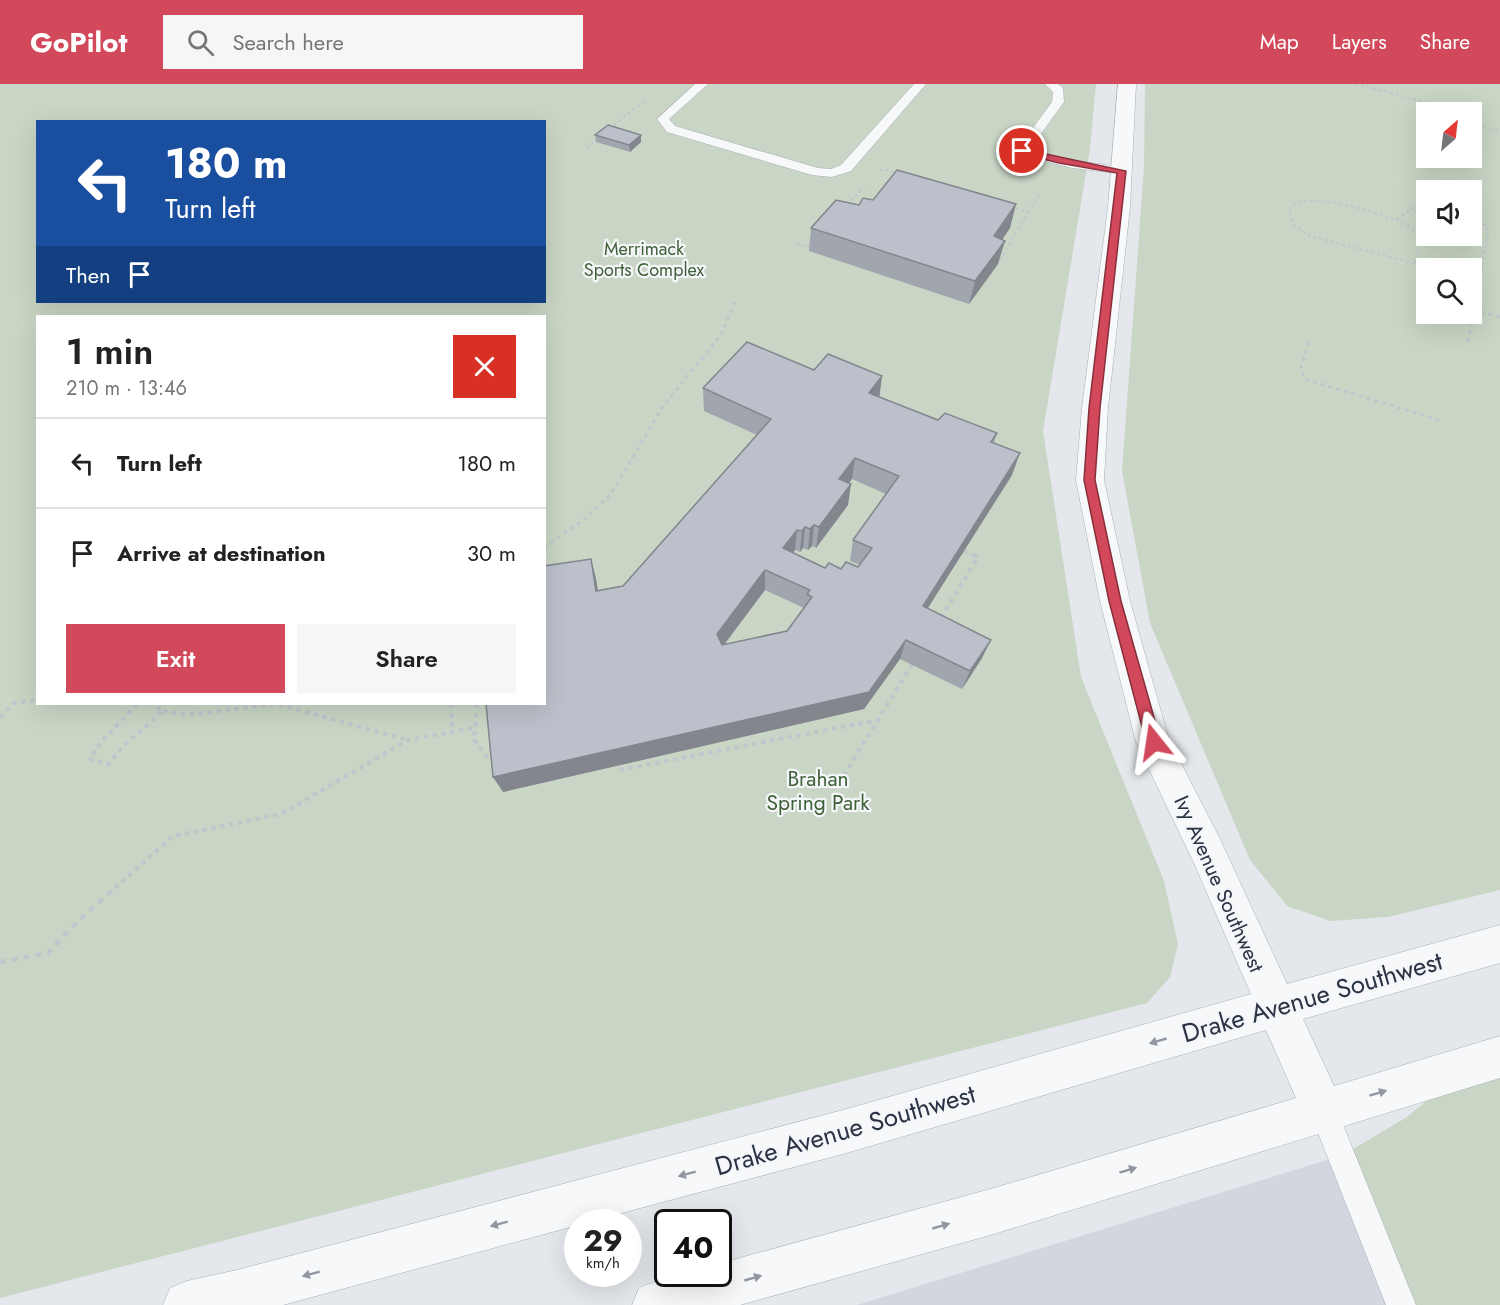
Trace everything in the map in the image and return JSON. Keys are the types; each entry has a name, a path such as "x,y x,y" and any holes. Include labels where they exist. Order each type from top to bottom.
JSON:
{"street":[{"name":"Ivy Avenue Southwest","path":"1127,84 1122,171 1095,408 1090,480 1115,601 1154,742 1206,849 1323,1110"},
{"name":"Drake Avenue Southwest","path":"186,1305 248,1291 843,1132 1275,1007 1500,945"},
{"path":"656,1305 994,1211 1500,1056"}],"lane":[{"path":"702,84 663,119 671,129 805,169 832,173 846,168 920,84"},
{"path":"1052,84 1059,91 1058,102 1022,151 1055,160 1122,171"},
{"path":"1323,1110 1401,1305"}],"path":[{"path":"1355,84 1424,102"},
{"path":"586,148 647,98"},
{"path":"1482,126 1500,131"},
{"path":"874,177 882,169 904,175"},
{"path":"842,211 866,185"},
{"path":"990,257 999,262 1039,195 1035,194"},
{"path":"1311,199 1341,203 1396,220 1413,229 1420,238 1415,263 1310,236 1294,225 1289,213 1295,202 1311,199"},
{"path":"1006,205 1028,212"},
{"path":"1396,220 1412,208 1416,208"},
{"path":"1482,224 1487,226 1488,233 1482,269"},
{"path":"796,243 808,247 815,240"},
{"path":"546,546 578,526 604,502 631,463 654,420 686,377 717,344 731,320 735,302"},
{"path":"1482,312 1500,317"},
{"path":"1468,342 1470,324"},
{"path":"1309,342 1301,368 1304,379 1442,422"},
{"path":"940,618 978,557 964,551"},
{"path":"839,783 916,659"},
{"path":"0,717 14,703 36,700"},
{"path":"136,705 101,742 90,759 110,764 122,747 163,711"},
{"path":"154,705 163,711 186,716 269,705"},
{"path":"281,705 408,740"},
{"path":"452,705 452,732"},
{"path":"477,705 474,740 488,758 498,759"},
{"path":"616,758 619,770 878,720"},
{"path":"0,962 48,953 77,922 173,836 281,814 408,740 474,728"}],"shaded area":[{"path":"1343,1155 1410,1305 857,1305"}],"green space":[{"name":"Brahan Spring Park","path":"0,84 1096,84 1090,149 1043,431 1081,677 1164,881 1178,944 1170,977 1147,1003 0,1298"},
{"path":"1145,84 1500,84 1500,890 1388,917 1330,921 1287,906 1250,860 1150,623 1122,471 1144,167"},
{"path":"1500,1076 1500,1305 1410,1305 1343,1155 1407,1117 1432,1096"}],"building":[{"path":"608,125 641,135 629,145 595,135"},
{"path":"897,170 1016,204 994,236 1005,241 975,281 811,228 836,200 859,205 863,198 873,200"},
{"path":"747,342 814,370 828,354 882,376 869,393 938,420 945,413 997,433 991,442 1020,453 923,606 991,640 970,671 906,640 869,692 493,777 486,705 546,705 546,566 591,559 596,591 623,586 771,419 703,388","holes":["855,458 899,476 853,540 872,548 858,567 846,562 841,569 829,563 825,568 783,548 797,530 802,531 805,527 810,529 814,525 819,527 851,484 839,479","765,570 810,590 807,594 812,597 787,631 722,645 717,634"]}],"route":[{"path":"1022,151 1072,164 1122,171 1101,348 1090,480 1115,601 1154,742"}],"park label":[{"name":"Merrimack Sports Complex","path":"644,259"}]}
